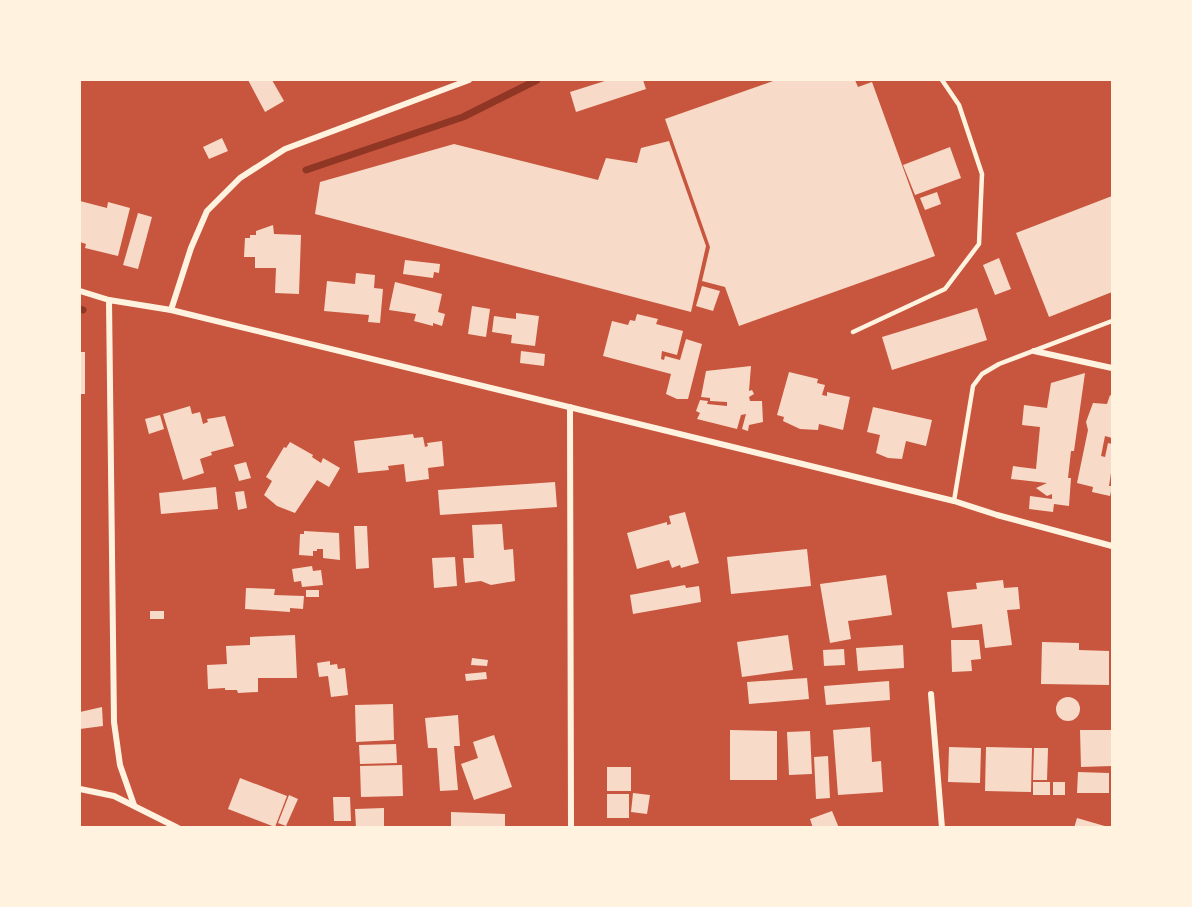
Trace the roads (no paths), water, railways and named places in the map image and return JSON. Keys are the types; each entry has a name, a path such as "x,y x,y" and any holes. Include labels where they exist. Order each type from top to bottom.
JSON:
{"street":[{"path":"171,310 190,248 207,211 240,178 285,149 470,80"},
{"path":"80,291 109,300 171,310 954,501 1113,546"},
{"path":"109,300 114,722 120,765 134,805"},
{"path":"1034,351 1113,368"},
{"path":"570,407 571,828"},
{"path":"931,694 942,828"},
{"path":"80,789 114,796 178,828"}],"lane":[{"path":"853,332 945,289 979,244 982,174 959,105 942,80"},
{"path":"954,501 973,386 982,374 999,364 1113,321"}],"waterway":[{"path":"306,170 463,117 537,80"}]}
